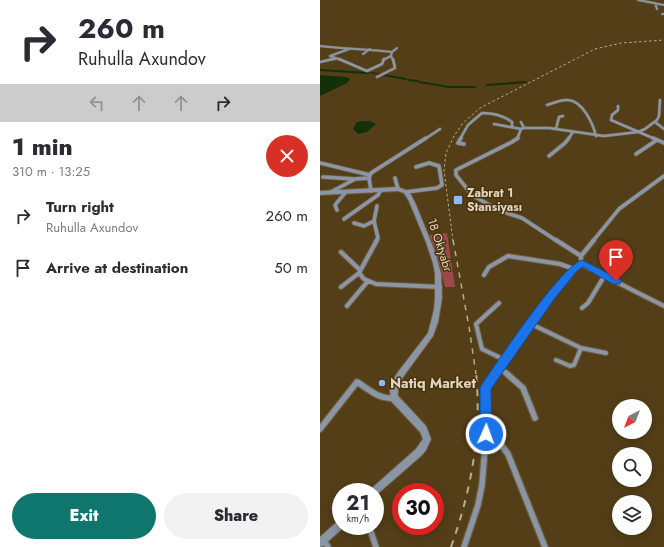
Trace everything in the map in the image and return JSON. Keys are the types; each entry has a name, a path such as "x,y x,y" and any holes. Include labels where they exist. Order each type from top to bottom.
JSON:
{"street":[{"path":"638,0 664,5"},
{"path":"655,3 657,9"},
{"path":"320,46 392,52"},
{"path":"377,77 395,67 391,56 392,52 397,48"},
{"path":"349,49 331,56 335,59 367,71 382,64 383,60 391,56"},
{"path":"363,54 370,49"},
{"path":"320,62 335,59"},
{"path":"494,124 522,128 556,129 596,136 638,132 655,122 658,116 660,100"},
{"path":"547,105 571,101 588,115 594,127 596,136"},
{"path":"618,106 618,110 612,116 611,120 664,143"},
{"path":"464,144 458,143 468,125 484,113 510,120 512,122 512,127"},
{"path":"556,129 559,117 564,116"},
{"path":"521,122 522,128 515,140 459,168 456,170 456,175 472,195 498,210 522,218 581,256"},
{"path":"655,122 664,129"},
{"path":"331,192 356,179 369,176 440,129"},
{"path":"549,156 565,143 574,132"},
{"path":"636,154 657,140"},
{"path":"429,158 429,163"},
{"path":"320,163 369,176"},
{"path":"320,193 398,189 406,192 441,186 440,168 429,163 416,167"},
{"path":"369,176 372,191"},
{"path":"582,263 581,256 619,209 664,176"},
{"path":"323,177 356,179"},
{"path":"395,178 398,189"},
{"path":"344,218 378,195 382,190"},
{"path":"338,210 335,205 336,202 345,192"},
{"name":"18 Oktyabr","path":"394,398 393,389 397,380 431,334 435,320 440,287 438,272 426,236 406,192"},
{"path":"341,287 360,271 370,250 378,238 374,221 377,206"},
{"path":"354,223 364,226 374,221"},
{"path":"341,252 360,271 364,279 376,284 440,287"},
{"path":"484,275 489,268 508,256 560,264 574,269"},
{"path":"464,547 478,505 482,484 486,434 486,388 498,368 520,341 546,302 574,269 582,263"},
{"path":"582,263 664,306"},
{"path":"582,308 588,303 604,275"},
{"path":"347,306 368,281"},
{"path":"499,302 476,324 482,349 505,360"},
{"path":"531,324 581,348 606,353"},
{"path":"556,360 570,366 574,365 581,348"},
{"path":"498,368 518,381 523,387 535,418"},
{"path":"320,429 357,382 381,398 394,398 423,429 427,438 419,452 384,483"},
{"path":"486,434 503,444 545,547"},
{"path":"324,543 332,534"},
{"path":"372,535 376,547"}],"shaded area":[{"path":"320,75 346,77 350,79 347,83 320,96"},
{"path":"370,121 376,124 367,132 358,134 353,129 357,122"},
{"path":"447,233 455,287 445,287 438,259 429,235"}],"waterway":[{"path":"320,70 368,73"},
{"path":"371,73 381,74"},
{"path":"384,75 406,79"},
{"path":"409,80 417,81"},
{"path":"420,82 449,87 475,87"},
{"path":"487,85 525,82"}],"railway":[{"path":"453,241 444,170 446,153 454,136 463,123 480,108 595,49 621,43 664,40"},
{"path":"453,240 476,374"},
{"path":"451,547 464,505 473,462 477,418 476,373"}],"place":[{"name":"Zabrat 1 Stansiyası","path":"458,200"},
{"name":"Natiq Market","path":"382,383"}],"route":[{"path":"486,434 487,410 485,392 487,385 520,341 539,311 574,269 582,263 585,266 616,281"}]}
